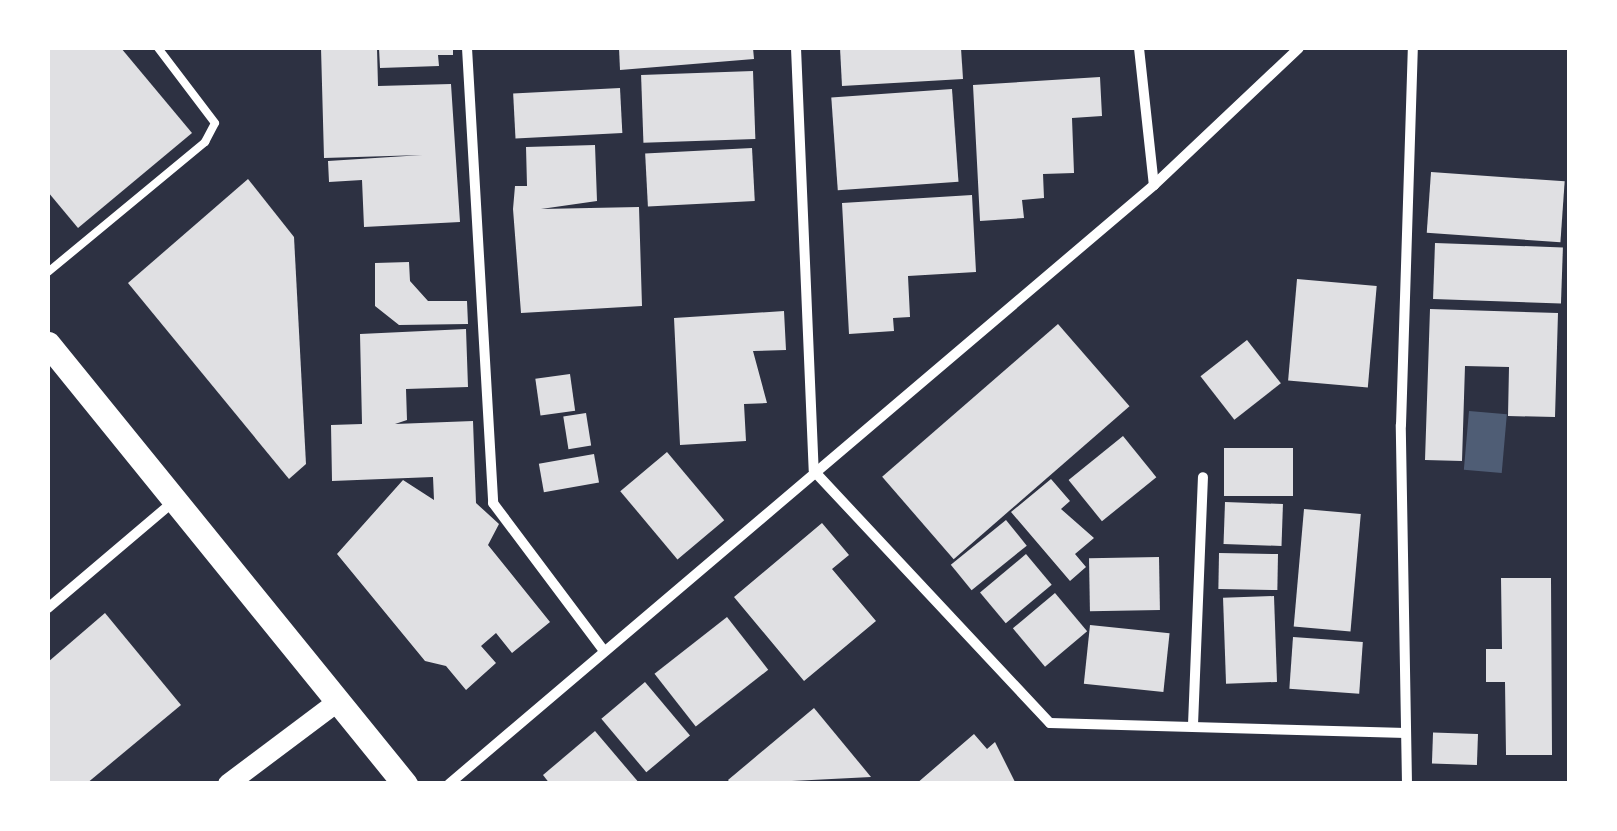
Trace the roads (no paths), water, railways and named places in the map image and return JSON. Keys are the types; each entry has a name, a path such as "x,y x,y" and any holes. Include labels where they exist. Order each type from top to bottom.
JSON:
{"main road":[{"path":"48,344 405,784"},
{"path":"228,783 336,703"}],"street":[{"path":"467,48 493,504 604,652"},
{"path":"796,48 814,471 1050,723 1406,734"},
{"path":"1139,48 1154,184"},
{"path":"449,784 1154,184 1299,48"},
{"path":"1408,784 1401,425 1413,48"},
{"path":"1193,726 1203,477"},
{"path":"48,608 175,500"}],"lane":[{"path":"48,272 205,142 215,123 158,48"}],"water":[{"path":"1469,411 1507,414 1502,473 1464,470"}]}
